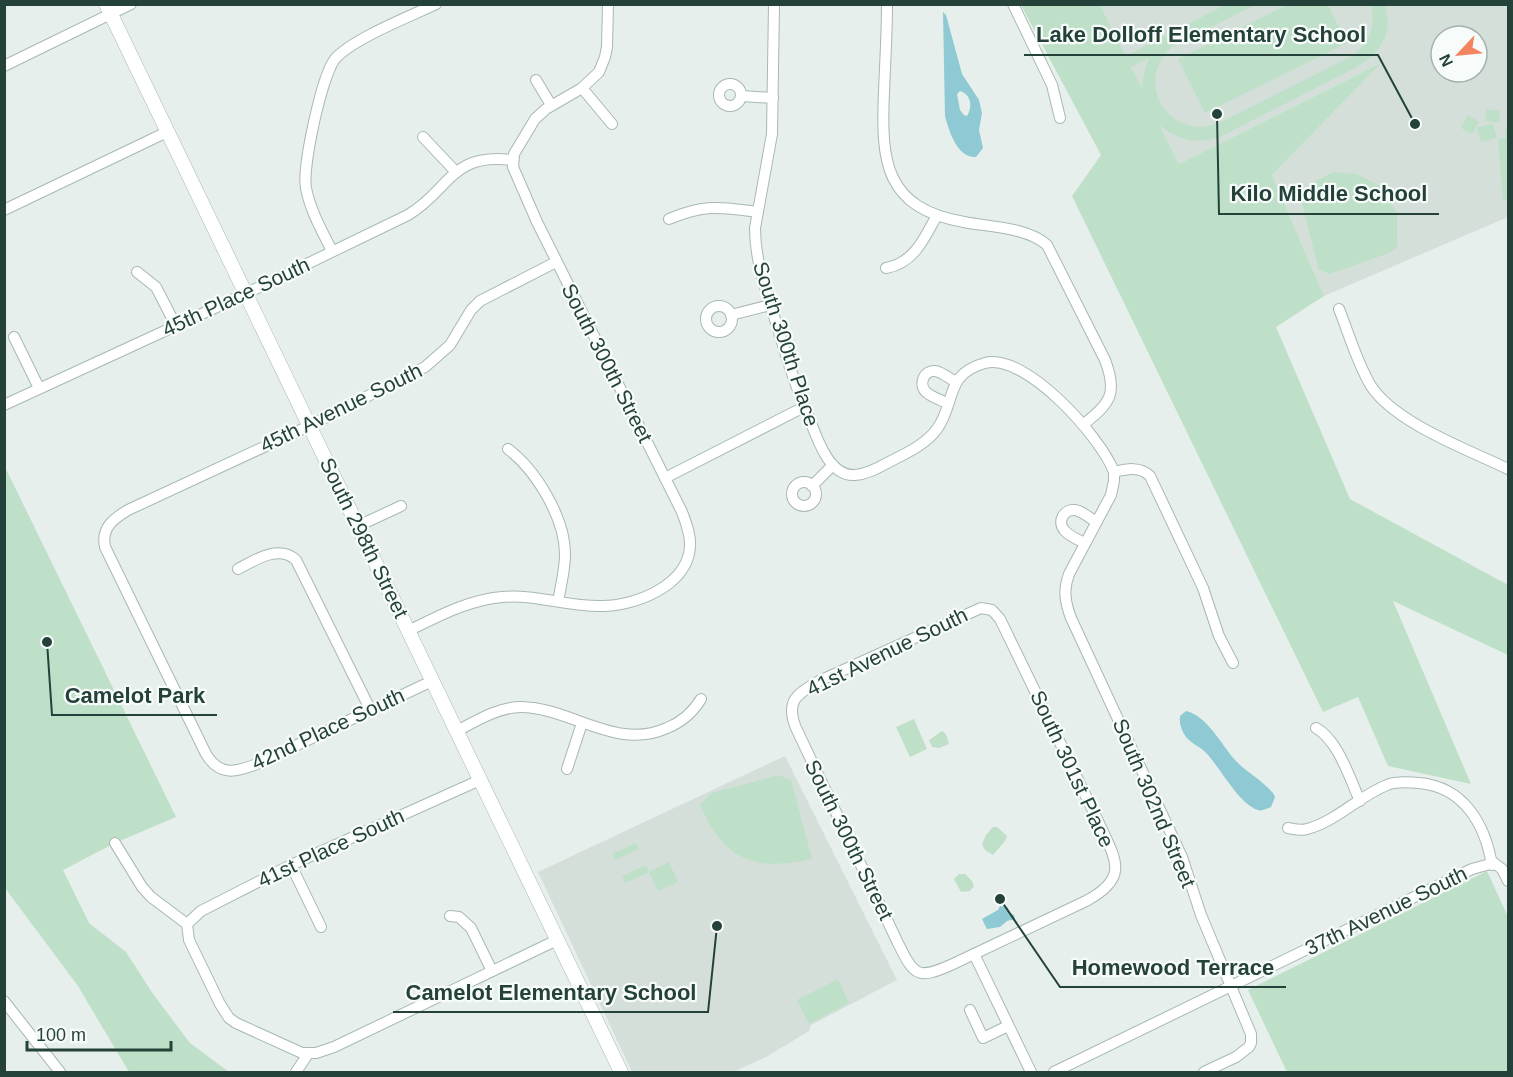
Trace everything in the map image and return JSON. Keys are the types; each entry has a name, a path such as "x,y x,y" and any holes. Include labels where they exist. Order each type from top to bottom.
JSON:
{"street":[{"path":"4,66 108,9 131,4"},
{"path":"332,251 311,205 305,182 322,87 330,68 335,59 351,46 436,4"},
{"path":"512,160 535,119 551,105 582,88 599,72 605,57 608,4"},
{"name":"South 300th Place","path":"774,4 773,98 769,156 755,228 756,254 770,305 804,407 833,465"},
{"path":"887,4 883,130 885,158 893,178 903,193 920,208 936,217 1029,234 1047,245 1105,360 1111,378 1112,393 1109,399 1084,424"},
{"path":"1013,4 1052,85 1060,118"},
{"name":"South 298th Street","path":"108,9 620,1072"},
{"path":"536,80 551,105"},
{"path":"582,88 612,124"},
{"path":"742,96 773,98"},
{"path":"4,210 167,132"},
{"path":"423,137 456,172"},
{"name":"45th Place South","path":"4,405 245,294 413,212 456,172 470,163 484,159 512,160"},
{"name":"South 300th Street","path":"512,160 519,185 682,512 689,534 690,549 683,567 662,587 636,600 602,606 558,601"},
{"path":"669,219 706,207 758,212"},
{"path":"886,268 900,264 912,255 936,217"},
{"name":"45th Avenue South","path":"222,770 212,764 206,754 110,557 104,542 106,529 116,518 140,504 309,426 425,367 445,351 471,310 480,301 556,262"},
{"path":"137,272 156,287 176,326"},
{"path":"731,315 770,305"},
{"path":"1339,309 1371,386 1383,401 1418,425 1509,469"},
{"path":"14,337 39,388"},
{"path":"812,486 833,465 843,472 856,475 868,472 902,456 923,443 935,431 944,416 956,382 967,371 982,364 996,362 1008,364 1025,373 1065,405 1084,424 1105,454 1114,472 1111,495 1096,522 1084,543 1063,529 1062,517 1068,511 1076,510 1096,522"},
{"path":"947,403 926,392 922,385 923,377 929,372 936,371 956,382"},
{"path":"665,478 804,407"},
{"path":"408,631 456,608 490,598 530,596 558,601 565,557 560,526 536,479 508,449"},
{"path":"1114,472 1136,469 1150,476 1203,588 1219,636 1233,663"},
{"path":"358,526 400,506"},
{"name":"South 302nd Street","path":"1084,543 1065,587 1067,607 1182,857 1201,915 1251,1034 1249,1047 1236,1058 1204,1072"},
{"path":"238,569 270,554 283,554 296,560 370,709"},
{"name":"41st Avenue South","path":"796,697 819,681 975,610 986,608 994,611 1004,628"},
{"name":"South 301st Place","path":"974,954 1103,891 1113,881 1116,869 1113,853 1004,628"},
{"name":"42nd Place South","path":"222,770 236,771 257,764 432,681"},
{"name":"South 300th Street","path":"796,697 791,710 793,722 903,953 913,969 923,974 942,969 974,954"},
{"path":"457,731 497,712 517,707 531,708 621,735 652,734 680,722 696,708 701,699"},
{"path":"567,769 582,723"},
{"path":"1316,729 1326,734 1333,744 1360,801"},
{"name":"41st Place South","path":"187,924 201,911 291,865 480,780"},
{"path":"1288,828 1305,830 1340,814 1388,784 1423,783 1453,793 1467,806 1488,844 1491,865 1494,863 1500,867 1509,881"},
{"path":"115,843 142,888 187,924 189,940 220,1004 230,1018 244,1028 298,1052 308,1054 322,1052 342,1044 557,940"},
{"path":"291,865 321,927"},
{"name":"37th Avenue South","path":"1054,1072 1458,875 1478,866 1491,865"},
{"path":"450,916 459,917 471,928 492,971"},
{"path":"974,954 1031,1072"},
{"path":"4,1001 55,1071"},
{"path":"970,1011 983,1038 1008,1026"},
{"path":"296,1072 308,1054"}],"shaded area":[{"path":"1100,5 1508,5 1508,217 1324,296 1272,175 1379,64 1179,164"},
{"path":"785,756 897,980 811,1025 809,1031 766,1057 733,1072 632,1072 538,872"}],"green space":[{"path":"1021,5 1100,5 1126,56 1225,5 1255,5 1172,47 1160,61 1155,76 1156,91 1162,105 1172,117 1185,124 1201,127 1219,123 1350,57 1357,52 1370,34 1373,21 1371,5 1385,5 1388,25 1383,42 1372,56 1355,68 1220,137 1203,141 1188,140 1160,126 1179,164 1381,63 1272,175 1324,296 1276,327 1350,499 1508,585 1508,655 1393,601 1471,784 1388,766 1358,697 1323,712 1072,196 1101,155","holes":["1149,58 1142,88 1131,67"]},
{"path":"1287,5 1328,5 1347,43 1205,113 1178,59"},
{"path":"1486,109 1500,111 1499,123 1485,121"},
{"path":"1468,115 1479,122 1472,134 1461,128"},
{"path":"1493,124 1497,138 1481,142 1477,127"},
{"path":"1505,128 1508,128 1508,200 1503,200 1498,139 1506,138"},
{"path":"1333,172 1357,174 1380,186 1397,213 1397,247 1389,253 1330,274 1319,270 1301,200 1305,187"},
{"path":"5,467 176,817 115,843 63,870 89,923 126,952 153,994 190,1043 229,1072 129,1072 78,986 5,888"},
{"path":"914,719 927,749 910,757 896,727"},
{"path":"942,731 946,734 949,744 939,748 932,747 929,740"},
{"path":"779,775 791,780 812,859 773,864 743,858 719,838 700,805 712,793"},
{"path":"993,827 997,827 1007,836 993,855 985,850 982,844"},
{"path":"636,843 639,849 615,860 612,854"},
{"path":"669,862 678,882 658,891 649,872"},
{"path":"646,865 649,872 625,883 622,876"},
{"path":"1487,871 1508,917 1508,1072 1287,1072 1248,990"},
{"path":"959,874 965,874 972,881 974,886 970,891 961,892 954,879"},
{"path":"838,979 849,1003 809,1024 797,1000"}],"water":[{"path":"943,12 946,15 962,74 979,100 982,113 979,130 983,148 976,157 964,153 955,143 945,116","holes":["960,91 970,101 967,116 960,110 957,94"]},
{"path":"1186,711 1207,724 1234,759 1273,793 1275,797 1271,807 1260,810 1251,807 1231,786 1208,755 1186,737 1182,730 1180,716"},
{"path":"1000,906 1007,907 1015,919 1007,921 1000,927 987,929 982,919 998,910"}],"place":[{"name":"Kilo Middle School","path":"1217,114"},
{"name":"Lake Dolloff Elementary School","path":"1415,124"},
{"name":"Camelot Park","path":"47,642"},
{"name":"Homewood Terrace","path":"1000,899"},
{"name":"Camelot Elementary School","path":"717,926"}]}
